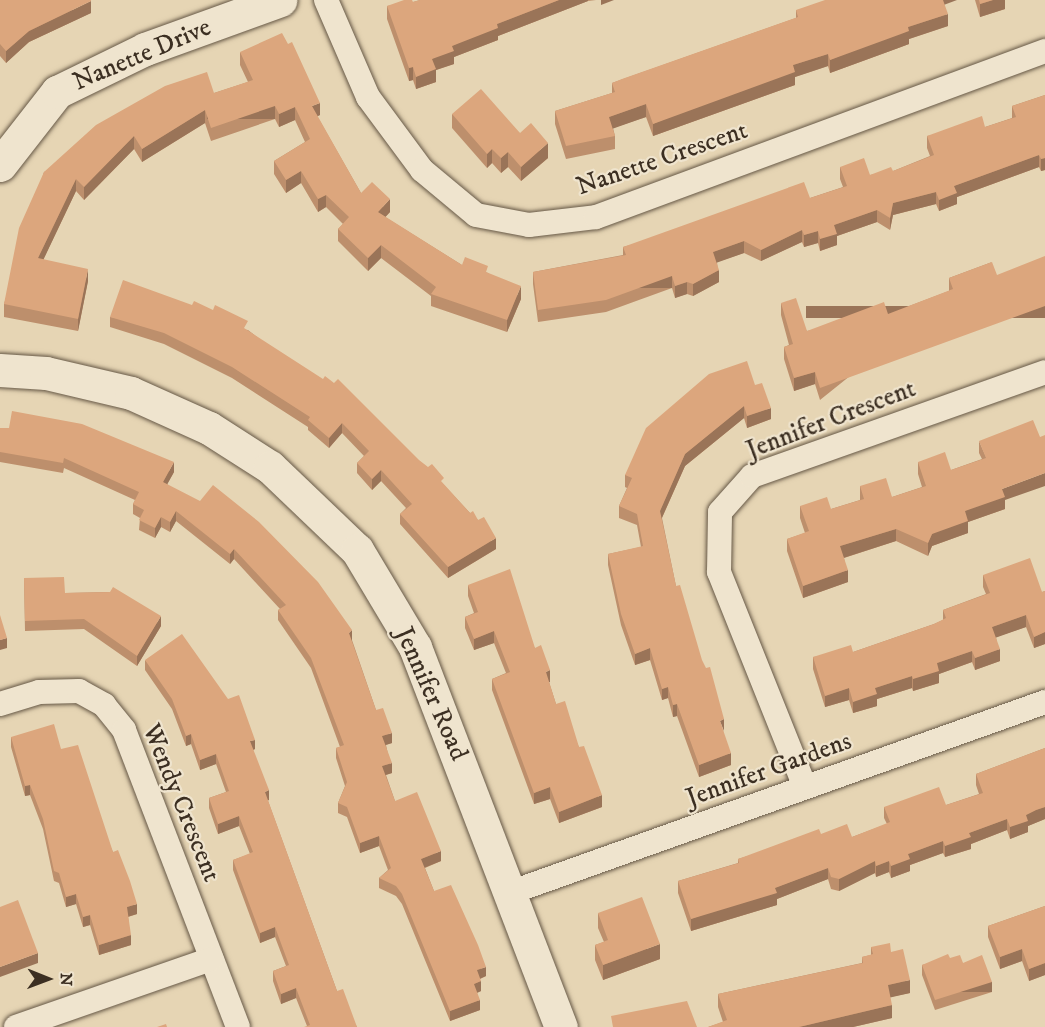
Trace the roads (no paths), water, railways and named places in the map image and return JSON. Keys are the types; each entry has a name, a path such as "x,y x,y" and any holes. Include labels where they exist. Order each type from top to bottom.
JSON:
{"street":[{"name":"Nanette Drive","path":"0,165 57,92 145,49 280,0"},
{"name":"Nanette Crescent","path":"326,0 368,97 422,170 476,214 529,225 596,217 1045,51"},
{"name":"Jennifer Road","path":"0,370 46,373 131,393 209,428 270,467 357,550 415,647 512,892 561,1027"},
{"name":"Jennifer Crescent","path":"805,787 719,572 720,512 752,476 1045,372"},
{"name":"Wendy Crescent","path":"0,704 55,691 79,691 104,705 124,730 238,1027"},
{"name":"Jennifer Gardens","path":"512,892 1045,702"},
{"path":"16,1027 211,959"}]}
